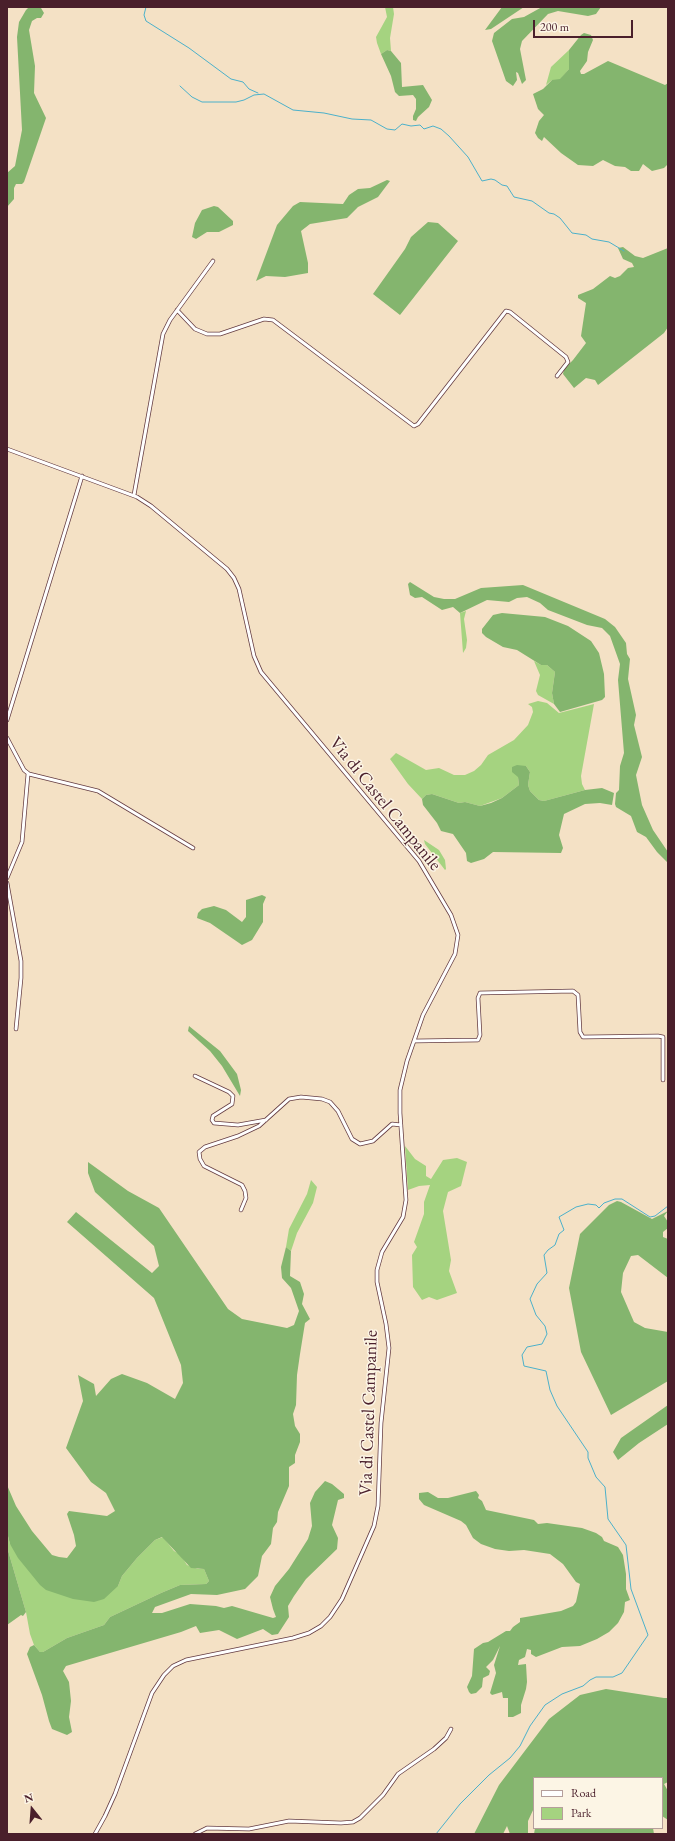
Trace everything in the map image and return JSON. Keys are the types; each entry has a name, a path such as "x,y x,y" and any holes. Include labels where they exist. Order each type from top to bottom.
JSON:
{"street":[{"path":"134,495 161,342 166,326 212,261"},
{"path":"177,310 195,329 207,334 220,334 265,319 273,320 414,426 418,424 505,312 509,312 566,357 568,363 557,376"},
{"name":"Via di Castel Campanile","path":"7,449 134,495 151,506 218,560 232,575 239,589 254,656 262,674 414,855 451,915 458,933 456,951 426,1007 400,1088 401,1125 406,1181 405,1208 399,1225 381,1254 377,1270 377,1282 387,1327 389,1348 381,1423 379,1502 377,1515 372,1530 342,1598 330,1618 319,1627 295,1637 186,1660 173,1666 164,1675 152,1694 115,1794 95,1834"},
{"path":"7,720 82,476"},
{"path":"7,738 28,774 22,840 7,878"},
{"path":"28,774 100,792 192,848"},
{"path":"7,883 21,961 21,982 16,1029"},
{"path":"414,1042 478,1040 480,1035 478,997 480,993 574,991 578,996 580,1032 583,1037 663,1037 663,1080"},
{"path":"195,1076 228,1092 233,1096 232,1104 213,1116 212,1120 214,1123 225,1125 245,1124 269,1119"},
{"path":"241,1210 246,1196 242,1185 206,1167 200,1161 200,1152 205,1147 252,1130 269,1119 287,1101 301,1097 322,1099 332,1103 340,1115 351,1138 359,1143 364,1144 372,1142 381,1136 391,1125 401,1125"},
{"path":"195,1834 207,1828 248,1829 289,1820 342,1823 353,1822 360,1818 383,1795 398,1774 434,1749 446,1738 451,1730"}],"green space":[{"path":"29,7 41,8 44,13 41,18 37,18 32,21 29,30 35,66 34,93 46,118 24,182 22,184 16,184 14,188 14,199 7,207 7,173 15,166 22,130 17,37 19,22"},
{"path":"385,7 393,7 394,14 390,38 391,51 387,50 381,54 376,37 387,17"},
{"path":"502,7 524,7 491,29 485,30"},
{"path":"542,7 601,7 596,14 588,16 558,11 548,14 522,41 520,49 526,80 522,84 518,73 516,72 517,80 513,86 506,81 492,41 494,33 512,19 524,17"},
{"path":"584,33 591,35 593,40 588,52 587,61 580,71 581,74 584,74 608,61 665,85 668,83 668,164 664,168 652,171 643,164 639,171 631,171 625,167 615,166 603,160 593,166 578,165 561,153 544,137 542,141 535,133 539,121 544,115 538,109 533,94 543,89 552,80 560,79 569,69 569,50"},
{"path":"387,50 391,51 401,63 402,87 423,85 432,100 429,107 418,117 416,121 413,120 413,116 416,109 416,99 413,95 399,96 395,92 391,76 381,54"},
{"path":"569,50 569,69 560,80 552,80 546,85 551,67"},
{"path":"387,180 390,181 378,197 358,207 347,218 310,224 301,231 308,263 308,273 285,277 266,276 256,281 277,225 293,206 300,202 343,204 349,195 358,189 370,188"},
{"path":"214,206 218,207 233,221 233,225 219,232 207,232 196,239 192,237 195,223 202,210"},
{"path":"428,222 438,223 458,241 400,315 373,294 405,249 411,237"},
{"path":"623,247 635,256 643,258 668,248 668,327 664,333 598,385 595,380 586,378 574,388 563,374 564,369 586,343 581,336 586,303 578,298 578,295 593,289 610,276 615,278 620,276 628,268 634,267 632,263 623,259 618,248"},
{"path":"410,582 434,597 444,599 455,599 481,588 523,585 605,619 615,627 626,643 627,654 630,659 628,679 636,715 634,725 642,757 636,775 642,805 653,830 668,852 668,863 657,852 646,837 637,832 631,816 616,807 615,804 616,793 619,790 620,766 624,753 618,680 620,664 610,636 602,628 587,625 548,610 540,603 527,597 517,598 509,602 487,600 460,613 453,607 442,610 422,597 415,598 410,595 408,584"},
{"path":"466,611 464,619 467,640 466,648 463,653 460,613"},
{"path":"502,613 545,617 568,626 591,641 599,653 604,674 605,697 602,700 560,712 554,704 552,693 555,672 547,665 541,665 517,650 503,647 482,633 482,629 493,615"},
{"path":"534,661 541,665 547,665 555,672 552,693 554,704 538,695 536,691 540,675"},
{"path":"538,701 547,703 559,713 594,704 581,776 582,784 585,790 544,801 539,800 530,791 528,785 530,772 526,766 518,777 519,785 502,798 480,806 465,802 459,803 432,794 426,795 422,799 408,784 390,759 396,753 426,770 439,768 454,775 465,775 474,771 481,765 488,755 514,740 528,725 533,712 532,707 528,704"},
{"path":"517,765 526,766 530,772 528,785 530,791 539,800 544,801 585,790 602,788 614,793 612,805 600,803 585,804 564,814 559,835 563,848 561,853 493,852 484,859 471,863 467,861 466,853 453,834 441,831 437,823 423,805 422,799 426,795 432,794 459,803 465,802 480,806 491,803 502,798 519,785 518,777 512,772 512,767"},
{"path":"424,840 439,850 445,860 445,870 425,844"},
{"path":"262,895 266,897 263,904 263,922 252,940 242,945 210,923 197,918 198,913 202,909 214,906 226,910 242,922 246,917 246,900"},
{"path":"189,1026 220,1051 237,1074 241,1090 240,1096 222,1066 210,1051 188,1031"},
{"path":"405,1146 415,1159 426,1166 426,1176 431,1179 443,1160 457,1158 467,1162 461,1186 448,1192 443,1211 451,1260 449,1271 457,1293 437,1300 429,1297 422,1300 413,1287 412,1255 417,1247 414,1242 424,1214 424,1202 430,1185 419,1186 408,1190"},
{"path":"88,1162 128,1191 159,1208 228,1309 242,1319 287,1328 294,1325 299,1311 291,1288 282,1278 281,1267 286,1247 291,1251 290,1276 300,1282 304,1294 302,1304 310,1319 305,1323 297,1375 296,1405 293,1414 295,1426 300,1434 300,1442 295,1455 295,1463 289,1467 289,1486 278,1512 277,1522 273,1528 271,1544 262,1556 258,1576 245,1589 217,1595 191,1594 155,1607 152,1613 162,1613 190,1604 224,1608 232,1606 273,1618 276,1617 270,1597 275,1586 289,1569 308,1539 312,1526 310,1503 315,1492 325,1481 332,1484 344,1494 344,1498 338,1500 332,1525 338,1538 337,1549 306,1579 294,1596 288,1606 289,1617 278,1634 272,1635 263,1629 237,1639 219,1630 200,1633 196,1626 181,1632 66,1666 63,1671 69,1682 71,1701 69,1717 72,1732 67,1735 52,1729 42,1695 27,1654 30,1647 34,1645 40,1652 43,1652 67,1638 104,1625 110,1617 161,1593 180,1585 206,1584 209,1581 204,1569 191,1568 162,1537 155,1540 137,1558 122,1576 118,1586 104,1599 94,1602 73,1599 46,1590 40,1585 18,1558 10,1544 7,1532 7,1485 16,1506 32,1531 52,1555 59,1557 67,1558 76,1546 67,1514 69,1511 107,1516 115,1511 106,1493 91,1482 66,1448 83,1401 78,1375 94,1384 96,1396 111,1379 122,1374 147,1383 175,1399 183,1383 181,1365 154,1298 67,1222 76,1212 152,1273 159,1266 154,1246 95,1192 88,1173"},
{"path":"311,1180 317,1187 313,1203 297,1233 291,1251 286,1247 289,1229 307,1194"},
{"path":"617,1201 652,1219 668,1211 664,1216 668,1222 668,1228 663,1232 663,1237 668,1239 668,1278 638,1255 631,1256 623,1273 621,1292 634,1322 645,1328 668,1332 668,1381 611,1415 581,1352 569,1288 580,1234 609,1205"},
{"path":"668,1405 668,1424 639,1443 618,1460 613,1452 621,1438"},
{"path":"476,1491 479,1495 478,1498 482,1501 486,1510 534,1520 538,1524 547,1523 582,1528 596,1533 602,1537 604,1541 618,1547 623,1555 626,1574 626,1589 630,1600 625,1602 624,1612 618,1623 609,1632 580,1646 562,1647 536,1657 531,1654 531,1650 527,1649 525,1657 519,1660 518,1665 526,1664 526,1689 521,1705 521,1713 513,1717 508,1717 508,1698 503,1698 502,1692 492,1695 490,1693 496,1673 494,1665 500,1646 493,1660 486,1667 490,1671 489,1675 483,1678 482,1687 476,1693 471,1694 469,1692 467,1687 472,1676 474,1649 506,1631 510,1631 520,1622 520,1618 561,1611 573,1606 576,1602 580,1584 576,1582 563,1564 550,1554 524,1550 509,1551 495,1549 481,1544 473,1538 466,1525 461,1521 424,1505 419,1499 419,1493 428,1492 438,1498 448,1498"},
{"path":"7,1532 10,1544 118,1586 122,1576 137,1558 155,1540 163,1537 174,1551 180,1554 187,1565 198,1569 204,1569 209,1581 206,1584 180,1585 110,1617 104,1625 67,1638 43,1652 40,1652 34,1645 30,1634 26,1612 7,1547"},
{"path":"7,1547 26,1612 23,1616 21,1615 7,1625"},
{"path":"606,1689 668,1698 668,1782 664,1784 668,1791 668,1820 663,1817 663,1777 533,1777 533,1810 528,1821 528,1834 510,1834 507,1826 503,1834 474,1834 499,1785 549,1719 580,1695"},
{"path":"535,1829 653,1829 654,1834 534,1834"}],"waterway":[{"path":"146,7 144,15 146,21 189,48 231,79 243,82 249,89 258,93"},
{"path":"180,86 192,97 202,102 236,102 254,95 264,94 293,110 324,113 352,119 371,120 387,129 395,130 402,124 411,126 420,125 424,129 433,126 441,129 449,136 468,157 482,181 491,179 507,186 514,197 532,201 549,213 560,218 572,233 586,235 592,239 609,242 624,251"},
{"path":"436,1834 460,1804 489,1775 510,1758 520,1746 530,1726 545,1705 562,1694 583,1686 596,1677 613,1677 622,1673 648,1635 631,1589 626,1545 608,1519 605,1487 596,1477 588,1458 588,1452 557,1406 550,1390 546,1371 524,1366 522,1355 527,1347 542,1344 547,1334 545,1326 536,1315 530,1299 537,1284 547,1273 544,1255 555,1245 559,1234 564,1230 559,1217 576,1207 588,1204 596,1205 599,1208 604,1203 615,1199 622,1199 650,1217 655,1216 668,1206"}]}
